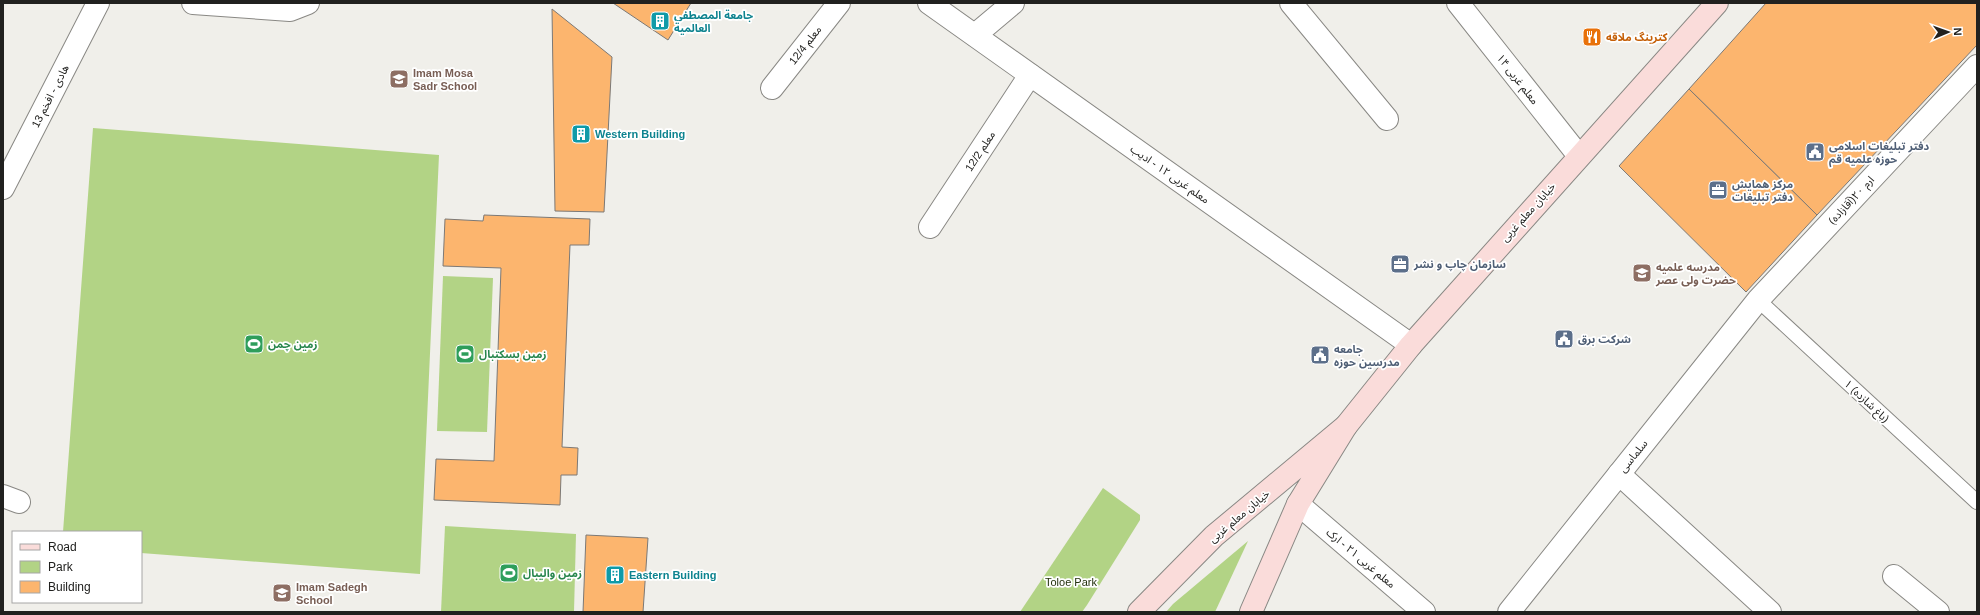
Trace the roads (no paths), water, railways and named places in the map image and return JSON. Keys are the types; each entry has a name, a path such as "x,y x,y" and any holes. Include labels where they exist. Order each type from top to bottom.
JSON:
{"main road":[{"name":"خیابان معلم غربی","path":"1251,612 1298,504 1346,426 1411,345 1717,3"},
{"name":"خیابان معلم غربی","path":"1139,612 1214,536 1346,426"}],"street":[{"name":"هادی - افخم 13","path":"3,188 98,3"},
{"path":"193,3 290,10 308,3"},
{"name":"معلم 12/4","path":"772,88 839,3"},
{"name":"معلم غربی ۱۲ - ادیب","path":"929,3 1411,345"},
{"path":"975,35 1013,3"},
{"path":"1291,3 1387,119"},
{"name":"معلم غربی ۱۴","path":"1458,3 1579,156"},
{"name":"ارم ۲۰(آقازاده)","path":"1758,300 1977,66"},
{"name":"معلم 12/2","path":"930,227 1030,75"},
{"name":"سلماسی","path":"1509,612 1758,300"},
{"path":"1619,474 1770,612"},
{"name":"معلم غربی ۲۱ - ارک","path":"1298,504 1424,612"},
{"path":"1894,576 1938,612"}],"lane":[{"name":"۱ (باغ شازده)","path":"1758,300 1977,502"}],"place":[{"name":"جامعة المصطفی العالمیة","path":"660,21"},
{"name":"کترینگ ملاقه","path":"1592,37"},
{"name":"Imam Mosa Sadr School","path":"399,79"},
{"name":"Western Building","path":"581,134"},
{"name":"دفتر تبلیغات اسلامی حوزه علمیه قم","path":"1815,152"},
{"name":"مرکز همایش دفتر تبلیغات","path":"1718,190"},
{"name":"سازمان چاپ و نشر","path":"1400,264"},
{"name":"مدرسه علمیه حضرت ولی عصر","path":"1642,273"},
{"name":"شرکت برق","path":"1564,339"},
{"name":"زمین چمن","path":"254,344"},
{"name":"زمین بسکتبال","path":"465,354"},
{"name":"جامعه مدرسین حوزه","path":"1320,355"},
{"name":"زمین والیبال","path":"509,573"},
{"name":"Eastern Building","path":"615,575"},
{"name":"Imam Sadegh School","path":"282,593"}],"park label":[{"name":"Toloe Park","path":"1071,582"}]}
